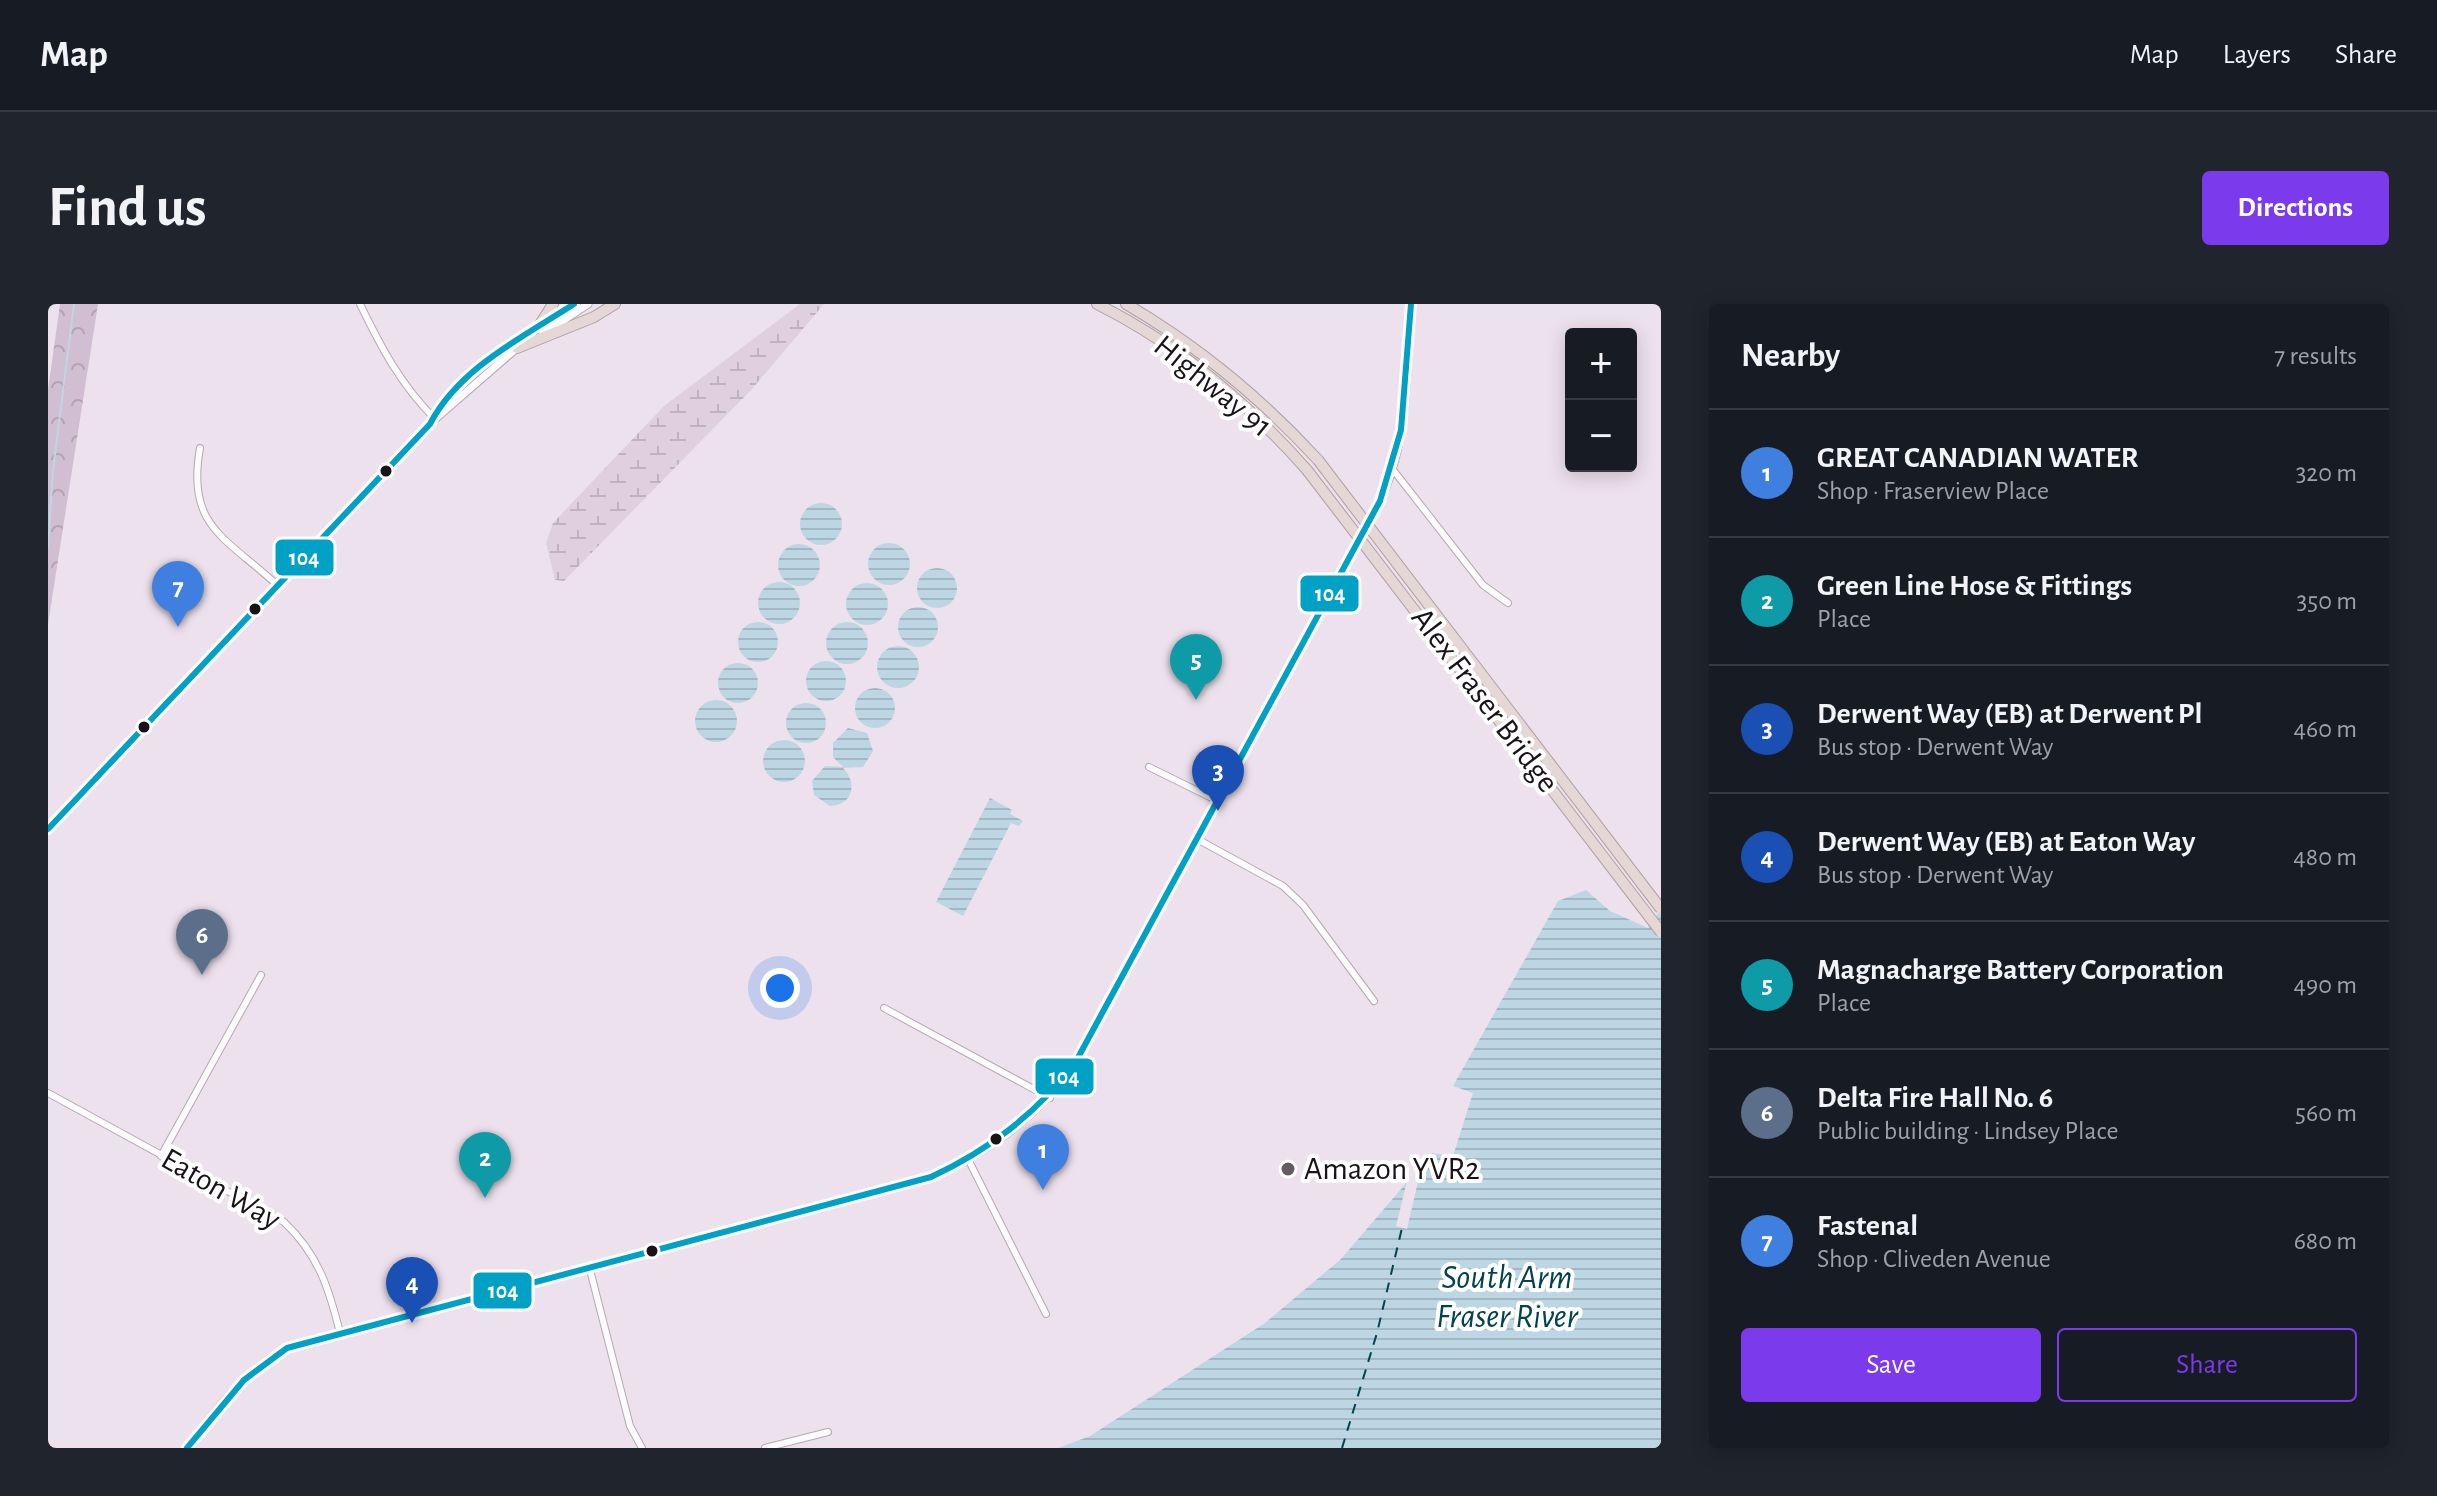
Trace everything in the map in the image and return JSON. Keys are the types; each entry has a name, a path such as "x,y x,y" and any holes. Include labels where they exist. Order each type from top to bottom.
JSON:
{"highway":[{"path":"539,326 553,304"},
{"path":"517,348 615,304"},
{"name":"Highway 91","path":"1094,304 1112,311 1216,383 1273,433 1307,470"},
{"name":"Highway 91","path":"1126,304 1225,372 1274,415 1318,460"},
{"name":"Alex Fraser Bridge","path":"1318,460 1661,909"},
{"name":"Alex Fraser Bridge","path":"1307,470 1661,932"}],"street":[{"path":"360,304 407,392 435,419"},
{"path":"435,419 439,407 470,374 574,304"},
{"path":"48,829 435,419 517,348 588,304"},
{"path":"187,1448 234,1386 258,1365 287,1348 931,1177 969,1161 1016,1130 1050,1098 1074,1065 1394,471 1401,440 1411,304"},
{"path":"200,448 194,481 202,514 276,584"},
{"path":"1394,471 1483,585 1508,603"},
{"path":"1149,767 1218,801"},
{"path":"1197,839 1283,886 1303,905 1374,1001"},
{"path":"161,1156 261,975"},
{"path":"884,1008 1050,1098"},
{"name":"Eaton Way","path":"48,1093 267,1211 297,1234 325,1277 340,1333"},
{"path":"969,1161 1046,1314"},
{"path":"589,1266 630,1426 642,1448"},
{"path":"765,1448 828,1432"}],"green space":[{"path":"60,304 98,304 48,624 48,390"},
{"path":"800,304 824,304 752,389 564,581 555,580 546,543 553,523 664,406"}],"water":[{"path":"821,503 836,509 842,524 836,539 821,545 806,539 800,524 806,509"},
{"path":"889,543 904,549 910,564 904,579 889,585 874,579 868,564 874,549"},
{"path":"799,544 814,550 820,565 814,580 799,586 784,580 778,565 784,550"},
{"path":"937,568 951,574 957,588 951,602 937,608 923,602 917,588 923,574"},
{"path":"779,582 794,588 800,603 794,618 779,624 764,618 758,603 764,588"},
{"path":"867,583 882,589 888,604 882,619 867,625 852,619 846,604 852,589"},
{"path":"918,607 932,613 938,627 932,641 918,647 904,641 898,627 904,613"},
{"path":"758,622 772,628 778,642 772,656 758,662 744,656 738,642 744,628"},
{"path":"847,622 862,628 868,643 862,658 847,664 832,658 826,643 832,628"},
{"path":"898,646 913,652 919,667 913,682 898,688 883,682 877,667 883,652"},
{"path":"826,661 840,667 846,681 840,695 826,701 812,695 806,681 812,667"},
{"path":"738,663 752,669 758,683 752,697 738,703 724,697 718,683 724,669"},
{"path":"875,688 889,694 895,708 889,722 875,728 861,722 855,708 861,694"},
{"path":"716,700 731,706 737,721 731,736 716,742 701,736 695,721 701,706"},
{"path":"806,703 820,709 826,723 820,737 806,743 792,737 786,723 792,709"},
{"path":"848,728 867,733 873,751 863,767 843,768 851,780 851,792 844,802 830,806 814,795 812,781 825,766 843,767 833,757 833,743"},
{"path":"784,740 799,746 805,761 799,776 784,782 769,776 763,761 769,746"},
{"path":"990,798 1012,810 1010,814 1023,821 1019,826 1011,823 963,916 936,902"},
{"name":"South Arm Fraser River","path":"1586,890 1610,911 1648,928 1661,909 1661,1448 1058,1448 1090,1436 1265,1323 1341,1259 1432,1153 1453,1156 1473,1093 1453,1086 1558,901"}],"pier":[{"path":"1424,1156 1407,1229 1396,1226 1409,1173"}],"waterway":[{"path":"48,547 53,470 74,304"}],"ferry route":[{"path":"1342,1448 1377,1333 1402,1228"}],"transit line":[{"name":"104","path":"48,829 430,424 458,386 494,355 574,304"},
{"name":"104","path":"187,1448 244,1380 287,1348 931,1177 991,1143 1043,1100 1074,1065 1380,501 1401,430 1411,304"}],"place":[{"name":"Fastenal","path":"178,627"},
{"name":"Magnacharge Battery Corporation","path":"1196,700"},
{"name":"Derwent Way (EB) at Derwent Pl","path":"1218,811"},
{"name":"Delta Fire Hall No. 6","path":"202,975"},
{"name":"Amazon YVR2","path":"1288,1169"},
{"name":"GREAT CANADIAN WATER","path":"1043,1190"},
{"name":"Green Line Hose & Fittings","path":"485,1198"},
{"name":"Derwent Way (EB) at Eaton Way","path":"412,1323"}]}
